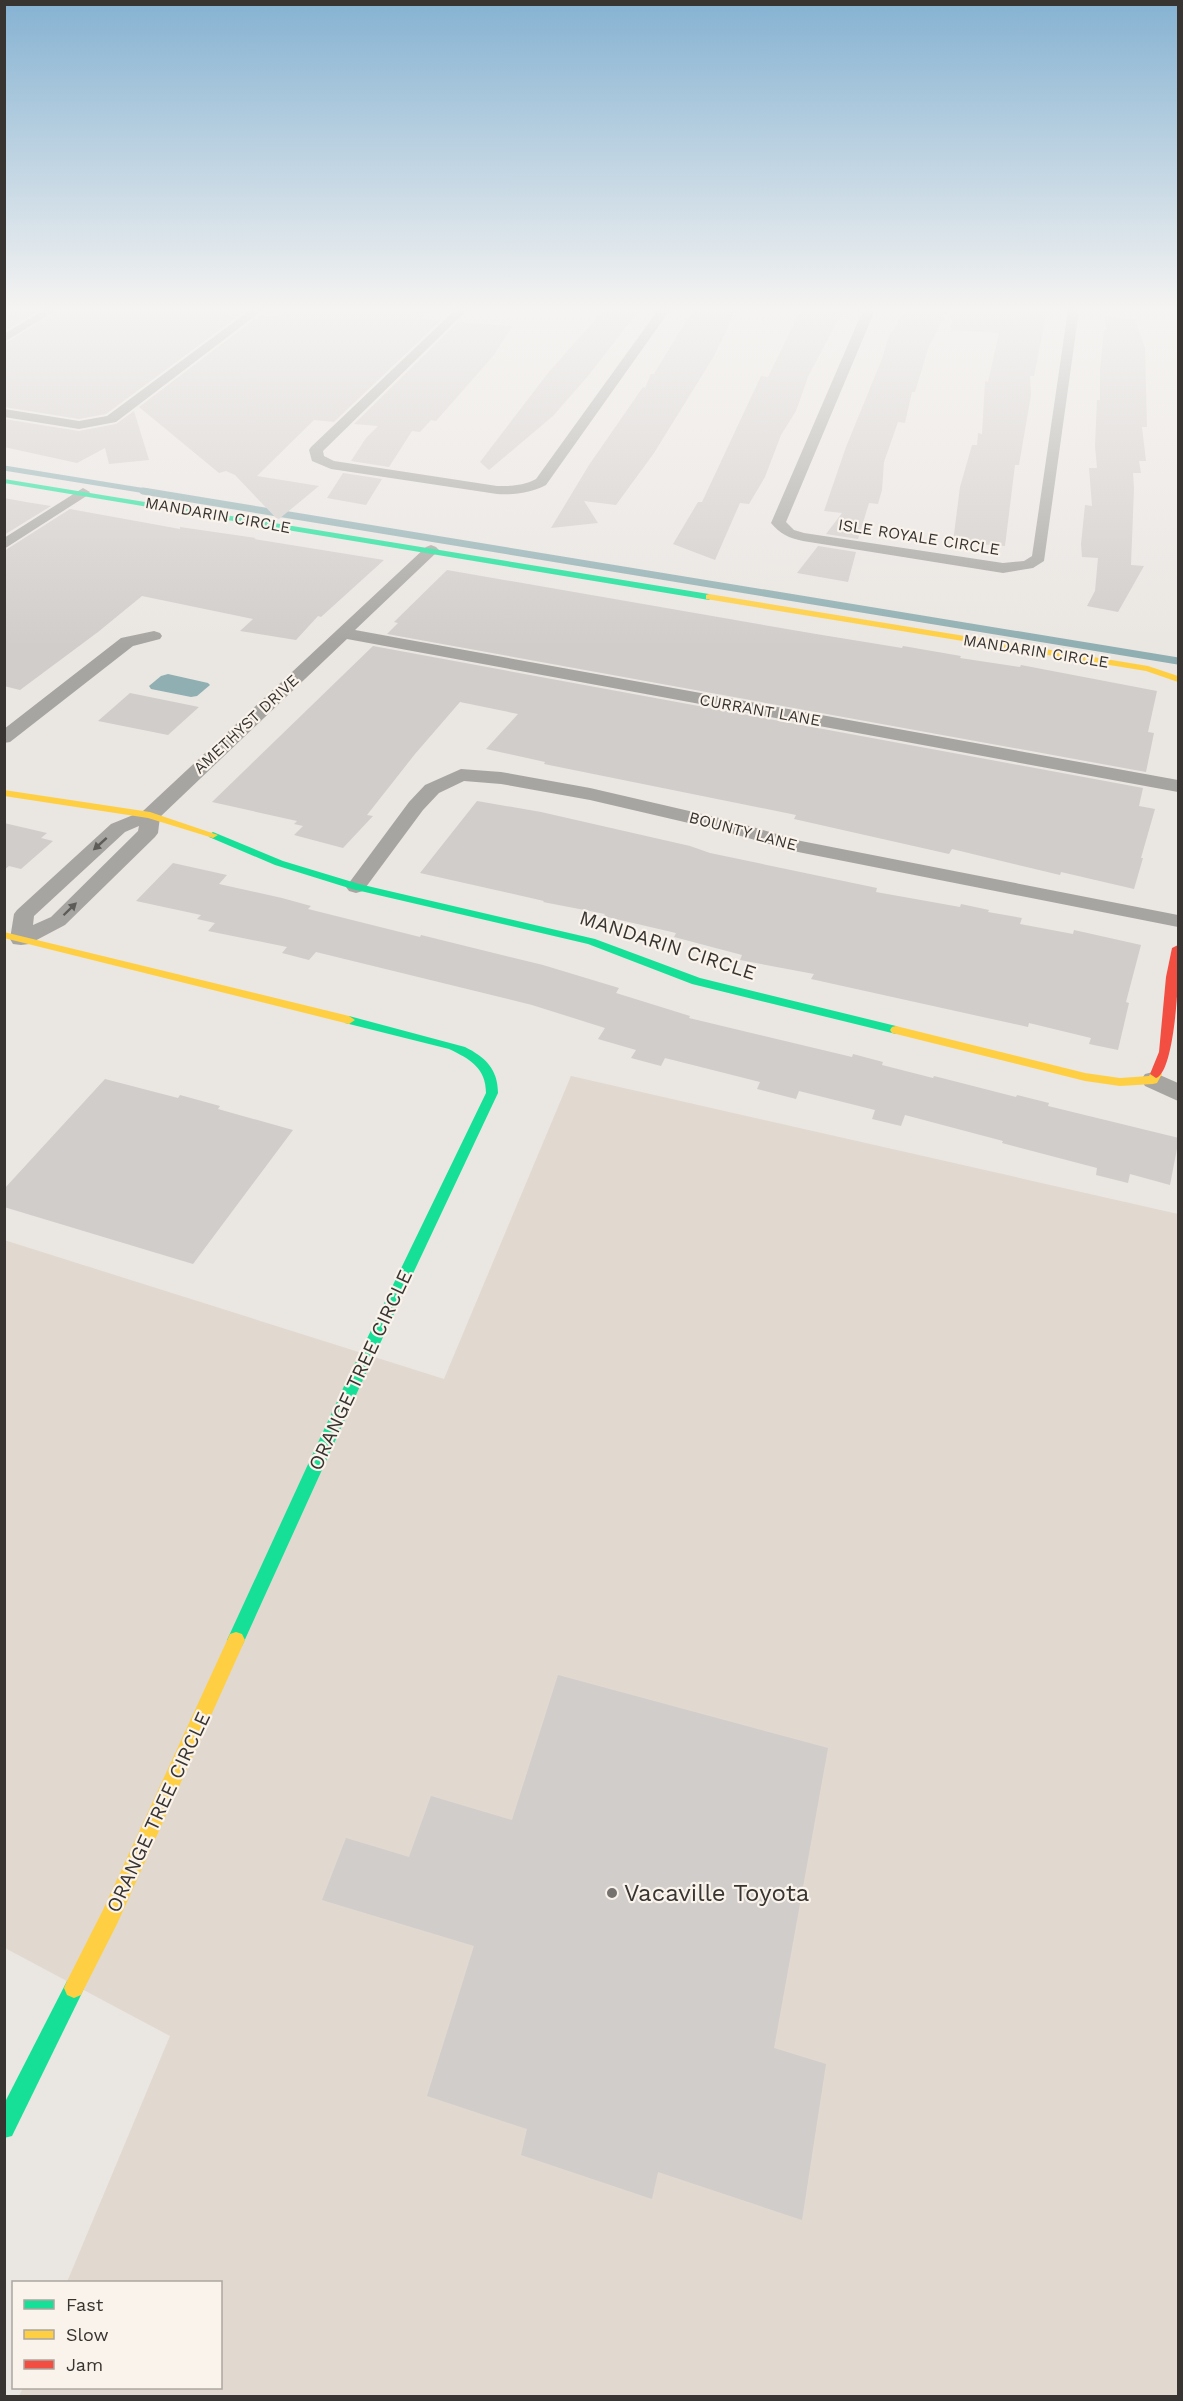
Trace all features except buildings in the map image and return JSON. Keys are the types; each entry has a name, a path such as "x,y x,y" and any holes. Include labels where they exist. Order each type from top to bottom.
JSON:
{"street":[{"path":"60,422 95,427 105,422"},
{"path":"317,458 316,450 345,422"},
{"path":"300,461 317,458 331,465 525,493 541,482 584,422"},
{"path":"765,534 783,530 777,521 820,422"},
{"name":"ISLE ROYALE CIRCLE","path":"783,530 803,537 1003,568 1020,567 1035,562 1041,550 1059,422"},
{"name":"MANDARIN CIRCLE","path":"4,481 83,492 1148,669 1179,679"},
{"path":"4,545 83,492"},
{"path":"343,633 431,550"},
{"path":"1020,567 1036,578"},
{"name":"CURRANT LANE","path":"343,633 1179,786"},
{"name":"AMETHYST DRIVE","path":"13,937 24,914 118,828 150,815 343,633"},
{"path":"4,738 126,642 154,636"},
{"name":"BOUNTY LANE","path":"356,887 416,806 432,789 460,775 501,778 590,794 728,826 798,846 1179,921"},
{"name":"MANDARIN CIRCLE","path":"4,793 150,815 229,840 279,863 356,887 591,941 696,981 1085,1077 1120,1082 1153,1080"},
{"name":"AMETHYST DRIVE","path":"13,937 61,918 148,834 150,815"},
{"name":"ORANGE TREE CIRCLE","path":"4,2128 110,1917 353,1384 478,1118 488,1104 494,1089 492,1075 484,1063 474,1055 453,1046 13,937"},
{"path":"1179,948 1172,977 1165,1052 1153,1080 1179,1093"}],"shaded area":[{"path":"571,1076 1178,1214 1178,2396 19,2396 22,2389 222,2389 222,2281 67,2281 170,2036 5,1948 4,1240 444,1379"}],"water":[{"path":"168,674 210,685 197,696 191,697 151,689 149,686 161,676"}],"waterway":[{"path":"4,468 152,492"},
{"path":"143,491 1178,661"}],"traffic: fast":[{"path":"4,481 709,597"},
{"path":"213,835 279,863 356,887 591,941 696,981 896,1030"},
{"path":"236,1640 353,1384 492,1093 492,1084 487,1069 476,1058 461,1050 349,1020"},
{"path":"4,2128 74,1988"}],"traffic: slow":[{"path":"709,597 1148,669 1178,679"},
{"path":"4,793 150,815 213,835"},
{"path":"4,935 349,1020"},
{"path":"896,1030 1085,1077 1120,1082 1153,1080 1156,1074"},
{"path":"74,1988 110,1917 236,1640"}],"traffic: jam":[{"path":"1156,1074 1165,1052 1172,977 1178,948"}],"place":[{"name":"Vacaville Toyota","path":"612,1893"}]}
